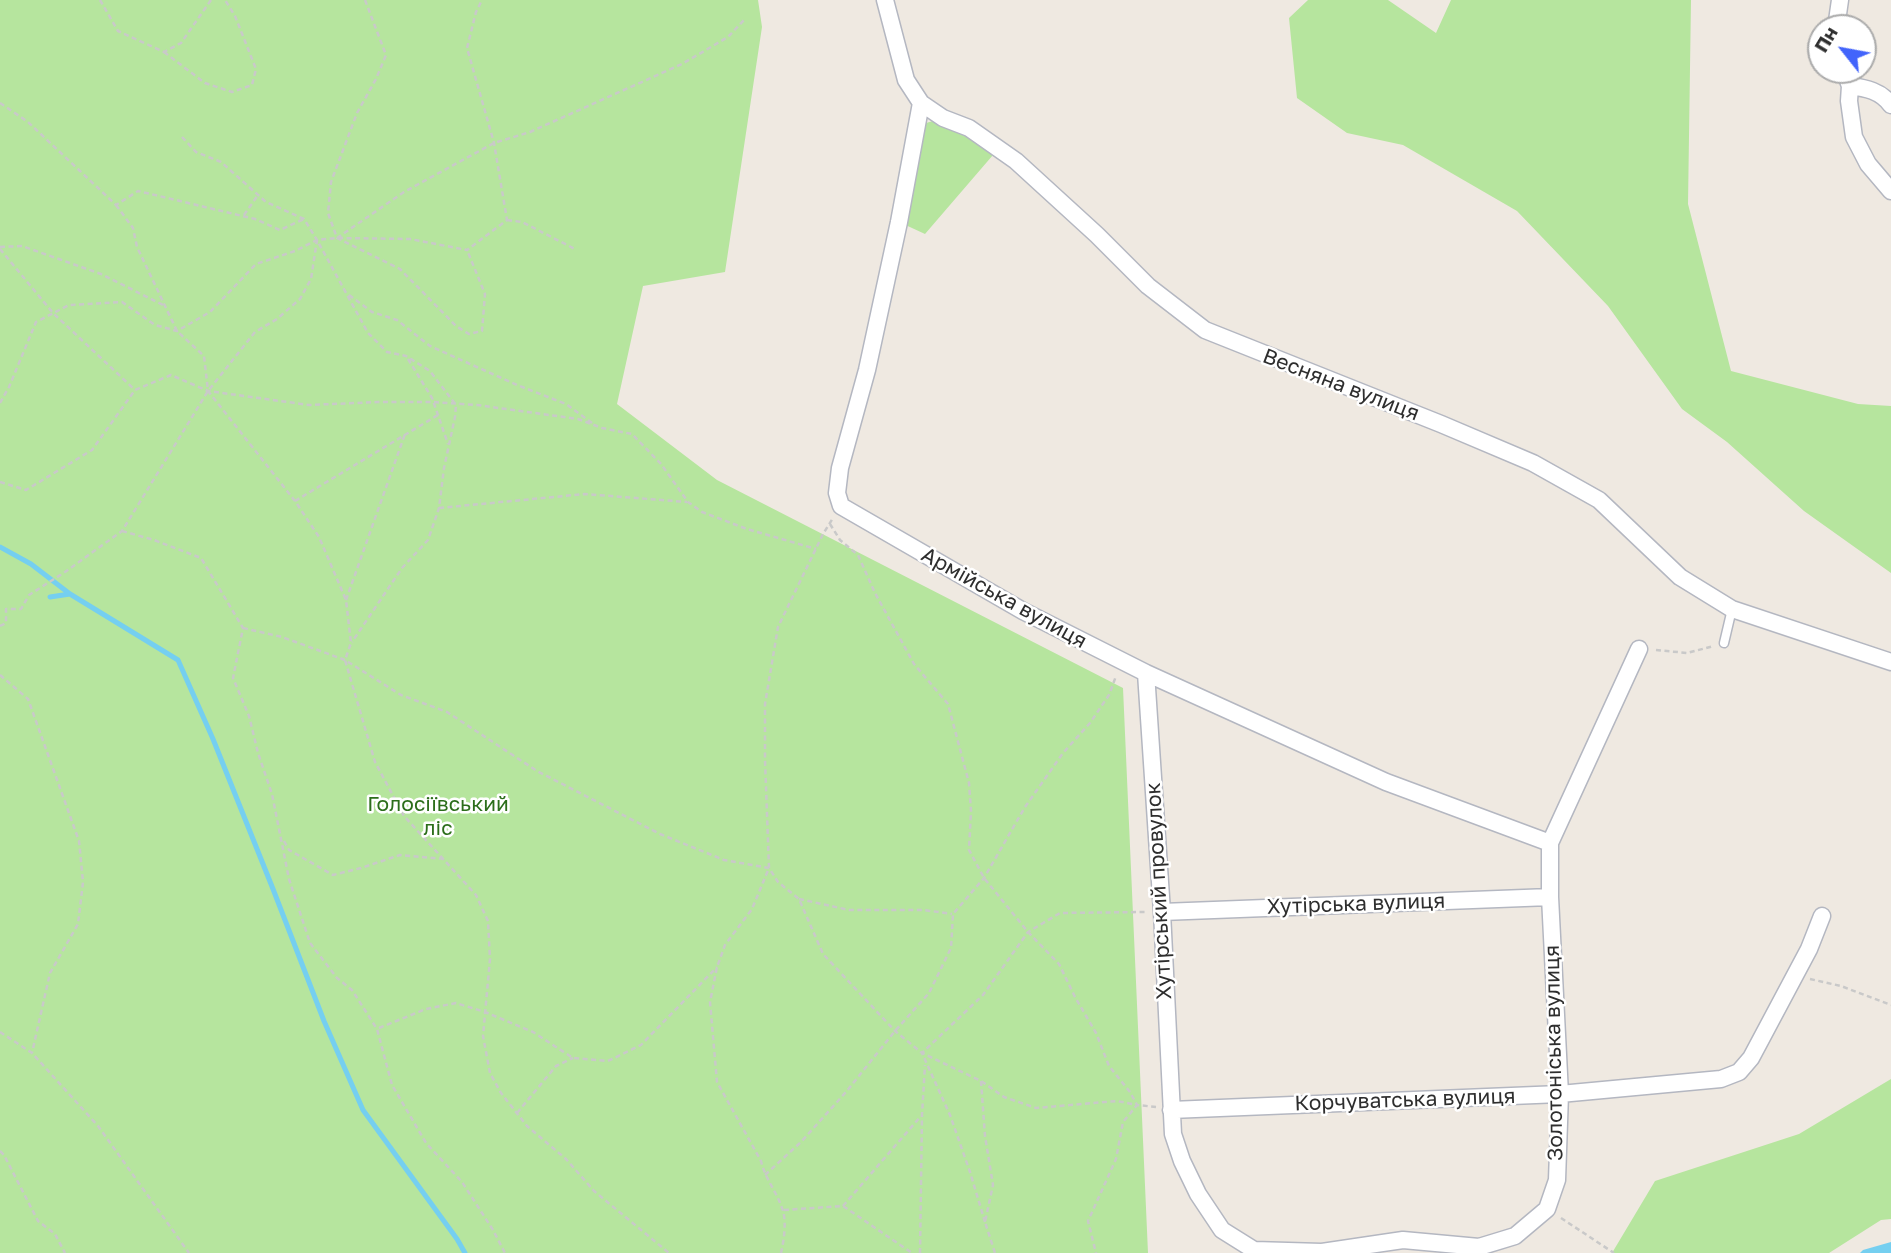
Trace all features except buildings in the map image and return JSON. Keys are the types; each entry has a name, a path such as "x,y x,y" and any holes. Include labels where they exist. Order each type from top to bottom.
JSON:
{"street":[{"path":"841,506 837,493 840,468 870,356 921,103 906,80 886,0"},
{"path":"1891,105 1880,93 1850,86 1849,101 1854,137 1868,164 1891,191"},
{"name":"Весняна вулиця","path":"921,103 943,118 970,128 1016,162 1097,235 1148,286 1205,330 1533,463 1599,500 1680,577 1732,609 1891,662"},
{"name":"Армійська вулиця","path":"841,506 1023,611 1146,673 1386,782 1550,843"},
{"name":"Золотоніська вулиця","path":"1547,1209 1557,1180 1560,1094 1550,897 1550,843 1639,649"},
{"path":"1865,654 1891,674"},
{"name":"Хутірський провулок","path":"1146,673 1162,912 1171,1110"},
{"name":"Хутірська вулиця","path":"1162,912 1550,897"},
{"name":"Корчуватська вулиця","path":"1171,1110 1560,1094 1721,1079 1739,1072 1751,1058 1809,948 1822,916"},
{"path":"1171,1110 1173,1133 1182,1161 1198,1194 1222,1230 1254,1250 1322,1252 1403,1240 1479,1247 1515,1237 1547,1209"}],"lane":[{"path":"1724,643 1732,609"}],"path":[{"path":"100,0 118,31 164,52 205,83 232,92 252,85 256,69 235,16 225,0"},
{"path":"164,52 181,43 211,0"},
{"path":"365,0 386,55 357,113 331,182 328,213 337,238 400,269 456,326 469,334 482,331 485,294 467,250"},
{"path":"482,0 476,12 467,48 494,144 507,220"},
{"path":"337,238 404,192 494,144 530,132 682,64 728,37 744,20"},
{"path":"0,103 28,122 116,205 133,228 137,247 177,331 204,356 208,391 295,501 319,537 346,600 351,643"},
{"path":"182,137 196,152 221,162 266,202 304,219 368,334 387,352 406,356 430,371 456,405 439,508 428,540 402,568 351,643 345,660 375,762 404,816 476,895 488,921 490,959 483,1036 490,1073 501,1093 527,1126 565,1159 594,1191 669,1253"},
{"path":"116,205 138,191 244,216 280,230 304,219"},
{"path":"244,216 258,195"},
{"path":"0,404 36,322 69,305 121,302 155,325 177,331 210,312 256,264 295,251 317,240 410,239 467,250 507,220 522,222 575,249"},
{"path":"0,626 6,623 6,609 21,609 30,595 122,531 208,391 255,332 277,319 300,299 311,279 317,240"},
{"path":"0,248 22,246 101,274 164,305"},
{"path":"0,248 53,313 135,390"},
{"path":"346,293 372,312 397,320 430,346 566,404 596,426"},
{"path":"406,356 433,402 449,447"},
{"path":"0,482 26,489 92,450 135,390 171,375 208,391 309,405 433,402 477,405 578,419 632,434 661,464 688,502 702,512 747,529 816,549"},
{"path":"295,501 438,415"},
{"path":"346,600 405,434"},
{"path":"439,508 585,494 688,502"},
{"path":"781,1253 784,1210 765,1175 761,1161 717,1082 710,1002 717,967 725,945 752,909 769,868 765,704 778,627 816,549 841,506"},
{"path":"830,524 840,540 858,555 875,593 914,664 948,704 969,783 969,850 984,878 1028,932 1059,964 1096,1033 1109,1066 1137,1105"},
{"path":"122,531 201,558 243,628 233,678 249,716 272,794 289,879 310,943 337,978 352,990 377,1029 392,1085 426,1143 462,1182 505,1253"},
{"path":"243,628 282,637 345,660 401,695 447,712 537,771 660,834 724,860 769,868 778,882 799,899 849,910 953,914"},
{"path":"1639,649 1687,653 1724,643"},
{"path":"765,1175 801,1142 929,993 951,948 953,914 984,878 1025,807 1063,753 1090,723 1109,695 1116,675"},
{"path":"0,676 28,699 79,841 83,882 78,924 50,973 32,1053"},
{"path":"282,838 289,850 333,874 400,855 444,859"},
{"path":"799,899 823,954 895,1031 922,1053 981,1081 1004,1097 1036,1108 1116,1101 1171,1110"},
{"path":"922,1053 983,995 1028,932 1060,913 1162,912"},
{"path":"377,1029 426,1009 456,1003 533,1032 573,1058 608,1061 641,1045 717,967"},
{"path":"1793,979 1804,977 1841,986 1891,1005"},
{"path":"0,1032 32,1053 98,1126 189,1253"},
{"path":"922,1053 950,1115 995,1253"},
{"path":"517,1114 556,1066 573,1058"},
{"path":"920,1253 922,1115 926,1061"},
{"path":"981,1081 985,1136 993,1185 985,1222"},
{"path":"1096,1253 1088,1221 1116,1159 1123,1122 1137,1105"},
{"path":"843,1206 922,1115"},
{"path":"0,1151 38,1221 55,1234 65,1253"},
{"path":"784,1210 843,1206 912,1253"},
{"path":"1547,1209 1614,1253"}],"green space":[{"name":"Голосіївський ліс","path":"0,0 758,0 762,27 725,272 643,286 617,404 717,480 1123,688 1148,1253 0,1253"},
{"path":"1308,0 1388,0 1436,33 1451,0 1691,0 1688,204 1731,371 1858,404 1891,406 1891,573 1804,511 1727,442 1682,409 1608,306 1517,211 1403,145 1347,133 1297,98 1289,18"},
{"path":"943,118 999,148 925,234 899,222 916,126"},
{"path":"1891,1079 1891,1219 1881,1220 1829,1253 1612,1253 1655,1181 1799,1134"}],"water":[{"path":"1891,1242 1891,1253 1860,1253 1863,1250"}],"waterway":[{"path":"0,547 31,564 70,594 178,660 213,739 324,1021 363,1110 465,1253"},
{"path":"50,597 70,594"}]}
